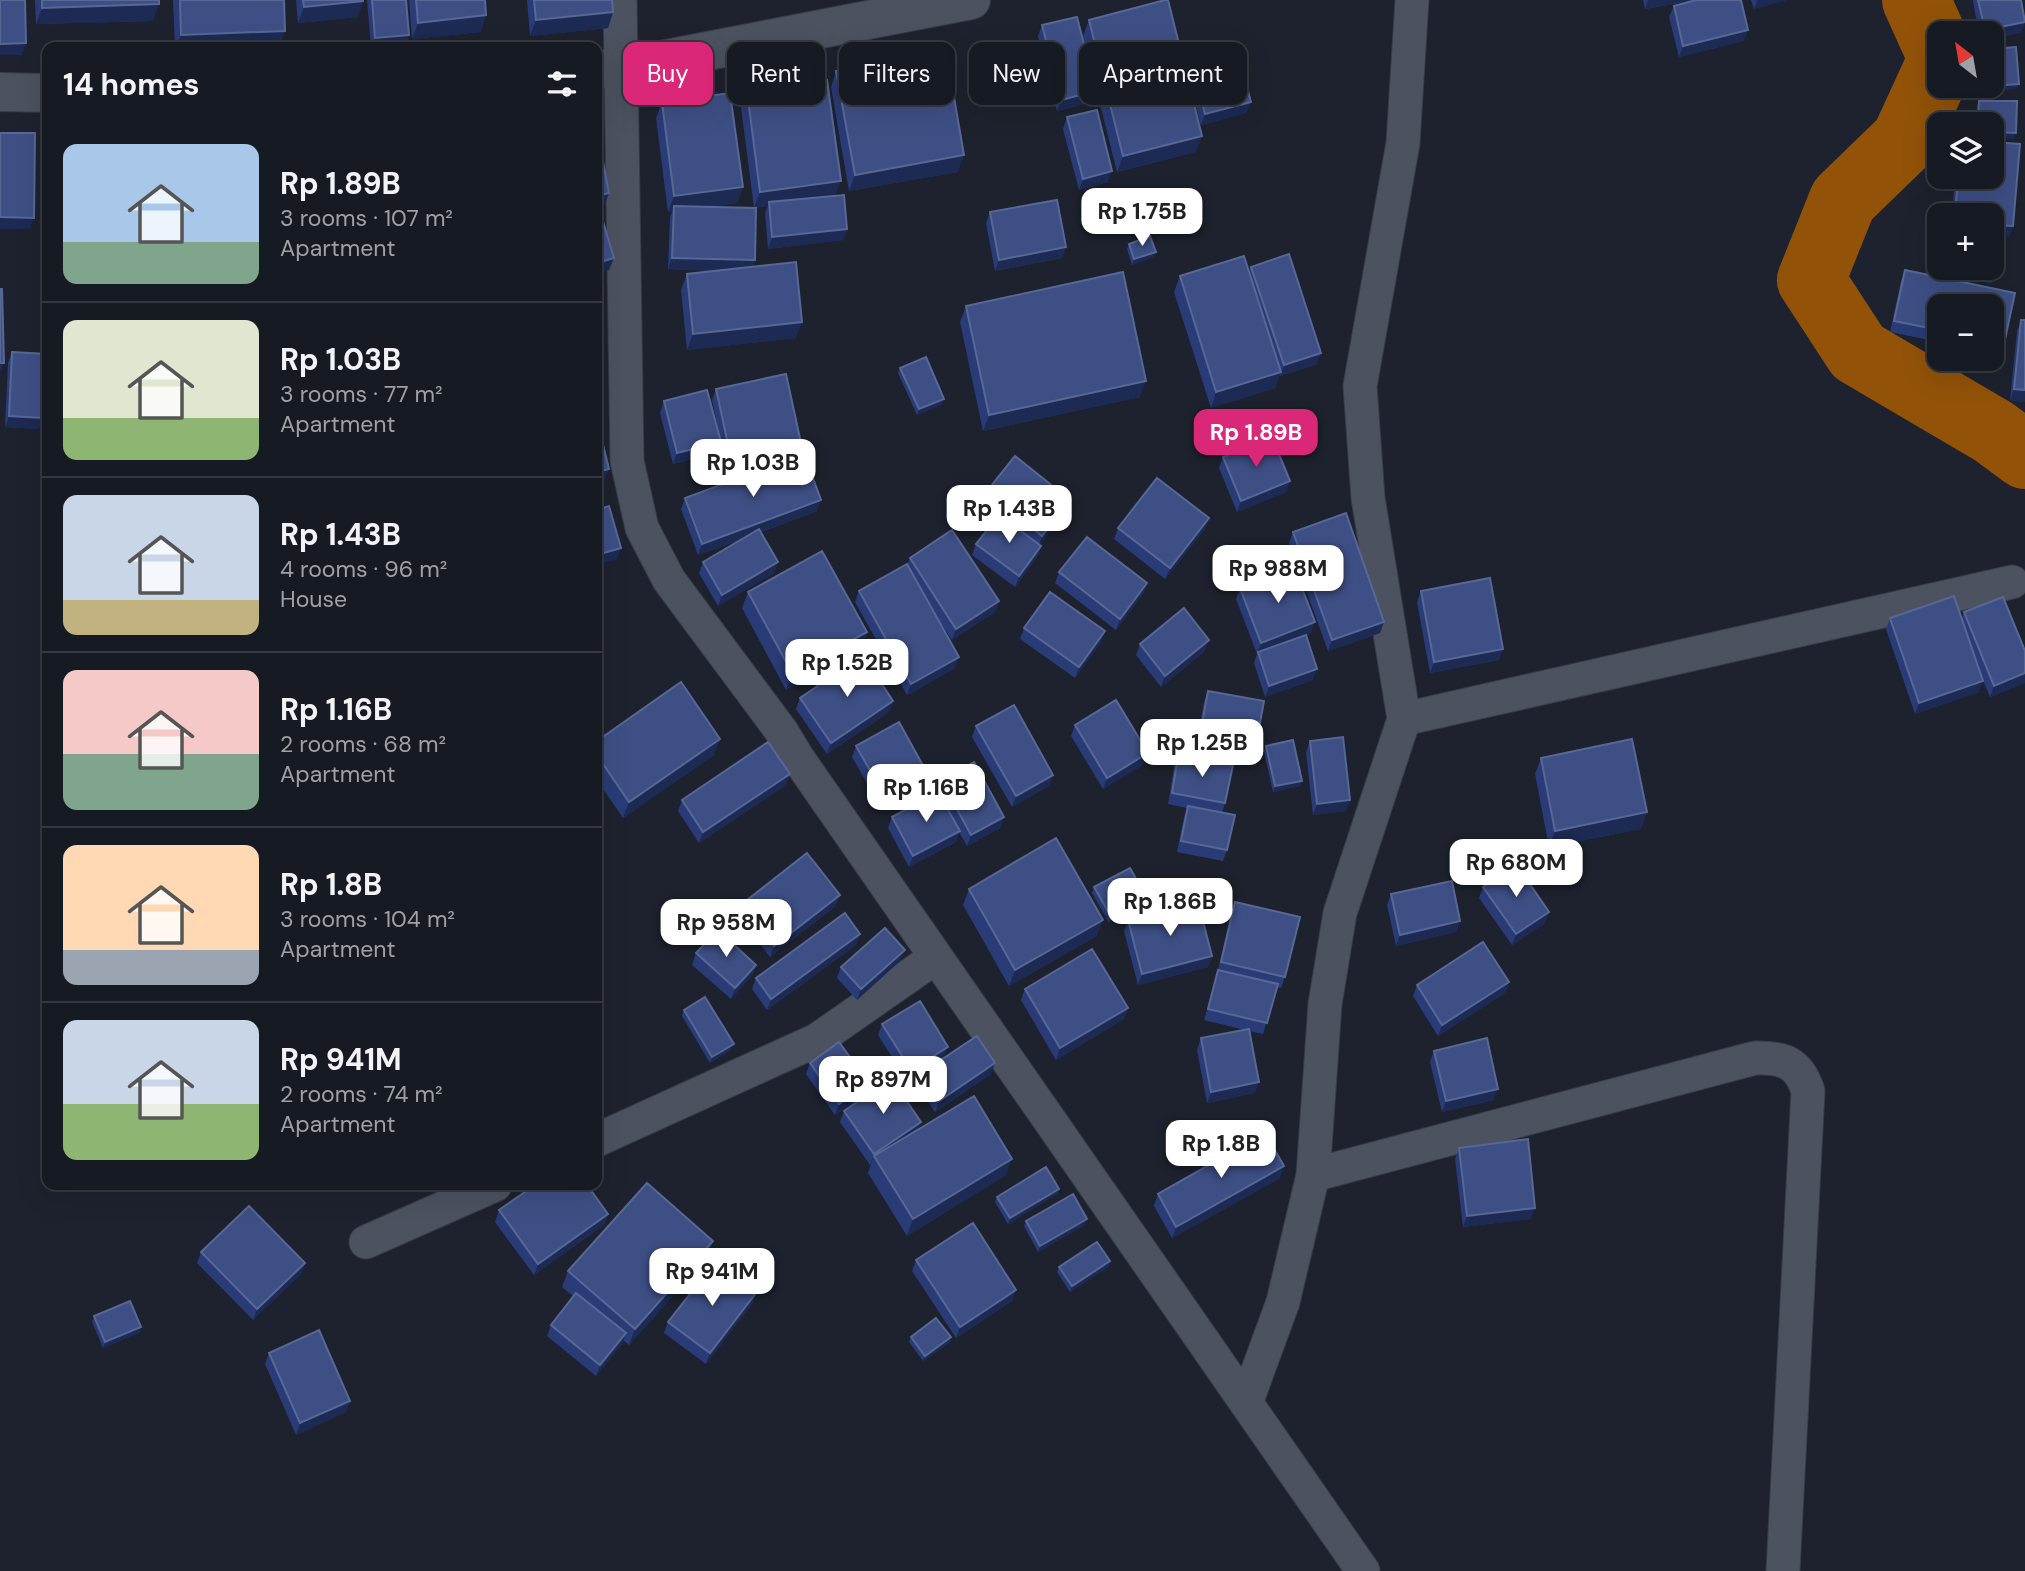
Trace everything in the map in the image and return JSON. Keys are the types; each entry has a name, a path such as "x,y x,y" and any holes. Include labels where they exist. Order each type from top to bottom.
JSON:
{"street":[{"path":"620,0 608,69 627,461 642,528 668,580 782,732 1363,1571"},
{"path":"608,69 971,0"},
{"path":"1246,1403 1283,1302 1314,1175 1325,1004 1340,913 1404,719 1368,498 1360,386 1403,143 1412,0"},
{"path":"0,92 42,93"},
{"path":"1404,719 2012,582"},
{"path":"602,1138 817,1040 936,957"},
{"path":"1314,1175 1755,1058 1780,1059 1793,1065 1803,1076 1808,1091 1783,1571"},
{"path":"366,1242 484,1190"}],"building":[{"path":"0,0 25,0 26,43 0,44"},
{"path":"42,0 159,0 159,4 42,8"},
{"path":"180,0 284,0 285,31 181,35"},
{"path":"303,0 363,0 363,1 304,7"},
{"path":"372,0 406,0 409,35 375,38"},
{"path":"416,0 485,0 486,15 418,23"},
{"path":"534,0 612,0 613,12 536,20"},
{"path":"1168,0 1178,42 1094,42 1089,20"},
{"path":"1696,0 1741,0 1748,30 1683,46 1674,6"},
{"path":"1978,0 2021,0 2025,22 2004,26 2004,21 1983,21"},
{"path":"1077,17 1083,42 1079,42 1079,95 1065,99 1065,42 1046,42 1042,25"},
{"path":"2016,47 2019,84 2004,85 2004,48"},
{"path":"825,80 841,181 760,192 749,105 825,105"},
{"path":"1247,87 1251,102 1247,103"},
{"path":"727,93 727,105 732,105 743,187 674,196 662,105 713,105 713,95"},
{"path":"1979,101 2017,101 2016,133 2004,132 2004,112 1979,112"},
{"path":"955,103 964,155 855,175 842,105"},
{"path":"1110,105 1194,105 1202,136 1123,156"},
{"path":"1203,105 1240,105 1205,114"},
{"path":"1097,110 1112,171 1083,179 1067,117"},
{"path":"0,133 35,133 34,218 0,217"},
{"path":"2004,143 2020,144 2013,226 2004,226 2004,203 1956,203 1957,189 2004,189"},
{"path":"602,156 609,193 602,195"},
{"path":"844,195 847,229 772,237 769,202"},
{"path":"1057,200 1066,247 999,260 990,212"},
{"path":"674,206 756,208 755,260 672,258"},
{"path":"602,218 614,258 602,262"},
{"path":"1150,236 1156,252 1134,259 1129,244"},
{"path":"1289,254 1321,353 1284,365 1251,267"},
{"path":"1244,256 1281,372 1216,392 1180,276"},
{"path":"796,262 802,322 693,334 687,274"},
{"path":"1905,270 1927,275 1927,280 1953,280 2015,293 2004,344 2004,294 1927,294 1927,328 1894,321"},
{"path":"1123,272 1146,381 989,415 966,306"},
{"path":"2,289 4,363 0,363"},
{"path":"2021,320 2025,320 2025,390 2014,389"},
{"path":"12,352 42,354 42,418 9,416"},
{"path":"926,357 944,399 919,409 900,368"},
{"path":"786,374 801,443 731,458 716,389"},
{"path":"707,390 721,442 677,453 664,401"},
{"path":"1272,437 1290,481 1241,501 1223,457"},
{"path":"602,441 609,469 602,471"},
{"path":"804,454 821,500 702,544 685,498"},
{"path":"1015,456 1070,500 1042,536 987,491"},
{"path":"1157,478 1209,518 1170,568 1118,528"},
{"path":"609,506 621,548 602,554 602,508"},
{"path":"1346,513 1384,622 1332,640 1293,532"},
{"path":"999,515 1041,546 1019,576 976,544"},
{"path":"759,529 778,562 722,595 703,562"},
{"path":"952,530 999,601 956,629 910,558"},
{"path":"1087,537 1147,583 1120,619 1059,572"},
{"path":"822,551 867,632 792,673 748,592"},
{"path":"907,564 959,657 911,684 859,591"},
{"path":"1294,567 1315,622 1261,643 1240,588"},
{"path":"1490,578 1503,649 1434,662 1421,591"},
{"path":"1050,592 1105,631 1079,667 1024,628"},
{"path":"1954,596 1983,681 1919,703 1890,618"},
{"path":"2003,597 2025,651 2025,673 1994,686 1964,612"},
{"path":"1184,608 1209,640 1165,676 1140,644"},
{"path":"1306,635 1317,669 1269,686 1258,652"},
{"path":"863,655 893,701 831,743 800,698"},
{"path":"681,682 720,739 629,802 602,762 602,737"},
{"path":"1208,691 1264,701 1255,750 1199,740"},
{"path":"1116,700 1148,753 1107,778 1075,725"},
{"path":"1014,705 1053,775 1016,796 976,726"},
{"path":"899,722 926,771 884,795 856,746"},
{"path":"1343,737 1350,800 1317,804 1310,741"},
{"path":"1632,739 1647,812 1555,831 1541,758"},
{"path":"1293,740 1302,781 1275,786 1266,746"},
{"path":"768,742 790,774 703,832 682,800"},
{"path":"1178,756 1233,765 1225,803 1172,793"},
{"path":"974,762 1004,817 971,835 941,780"},
{"path":"938,792 960,831 913,856 892,817"},
{"path":"1188,806 1235,815 1227,850 1181,841"},
{"path":"1056,838 1103,920 1015,970 969,889"},
{"path":"807,853 840,895 774,946 742,904"},
{"path":"1516,864 1549,912 1516,934 1483,887"},
{"path":"1130,868 1147,898 1111,917 1094,887"},
{"path":"1452,881 1460,921 1400,935 1391,894"},
{"path":"1198,902 1212,956 1142,974 1128,920"},
{"path":"1235,902 1300,917 1285,977 1221,962"},
{"path":"845,913 860,934 771,999 756,978"},
{"path":"885,928 905,950 861,989 841,967"},
{"path":"718,930 756,965 735,988 696,953"},
{"path":"1483,942 1509,982 1442,1025 1417,985"},
{"path":"1092,949 1128,1008 1060,1048 1025,989"},
{"path":"1218,970 1278,984 1267,1023 1208,1009"},
{"path":"705,997 734,1044 712,1057 684,1010"},
{"path":"920,1001 948,1047 911,1070 882,1024"},
{"path":"1249,1029 1259,1082 1211,1092 1201,1038"},
{"path":"977,1036 995,1063 939,1101 920,1074"},
{"path":"1487,1038 1498,1089 1446,1101 1434,1051"},
{"path":"839,1042 869,1083 839,1104 810,1063"},
{"path":"891,1078 921,1122 874,1154 844,1111"},
{"path":"974,1096 1012,1159 913,1219 874,1156"},
{"path":"1265,1133 1284,1166 1176,1227 1158,1194"},
{"path":"1528,1139 1535,1208 1467,1216 1459,1148"},
{"path":"1046,1167 1059,1189 1010,1218 997,1197"},
{"path":"647,1183 713,1241 635,1329 568,1271"},
{"path":"528,1190 591,1190 608,1214 538,1264 499,1210"},
{"path":"1073,1194 1087,1219 1040,1246 1026,1221"},
{"path":"249,1206 305,1263 257,1309 201,1252"},
{"path":"973,1223 1016,1290 960,1327 916,1260"},
{"path":"1097,1242 1110,1261 1072,1286 1059,1267"},
{"path":"715,1262 756,1293 710,1353 668,1322"},
{"path":"576,1293 626,1333 600,1365 551,1325"},
{"path":"130,1301 141,1327 105,1342 94,1316"},
{"path":"936,1318 951,1337 925,1356 911,1337"},
{"path":"319,1330 350,1401 300,1423 269,1353"}],"waterway":[{"path":"1916,0 1927,24"},
{"path":"1927,92 1905,140 1843,200 1811,280 1858,352 1994,432 2025,455"}]}
